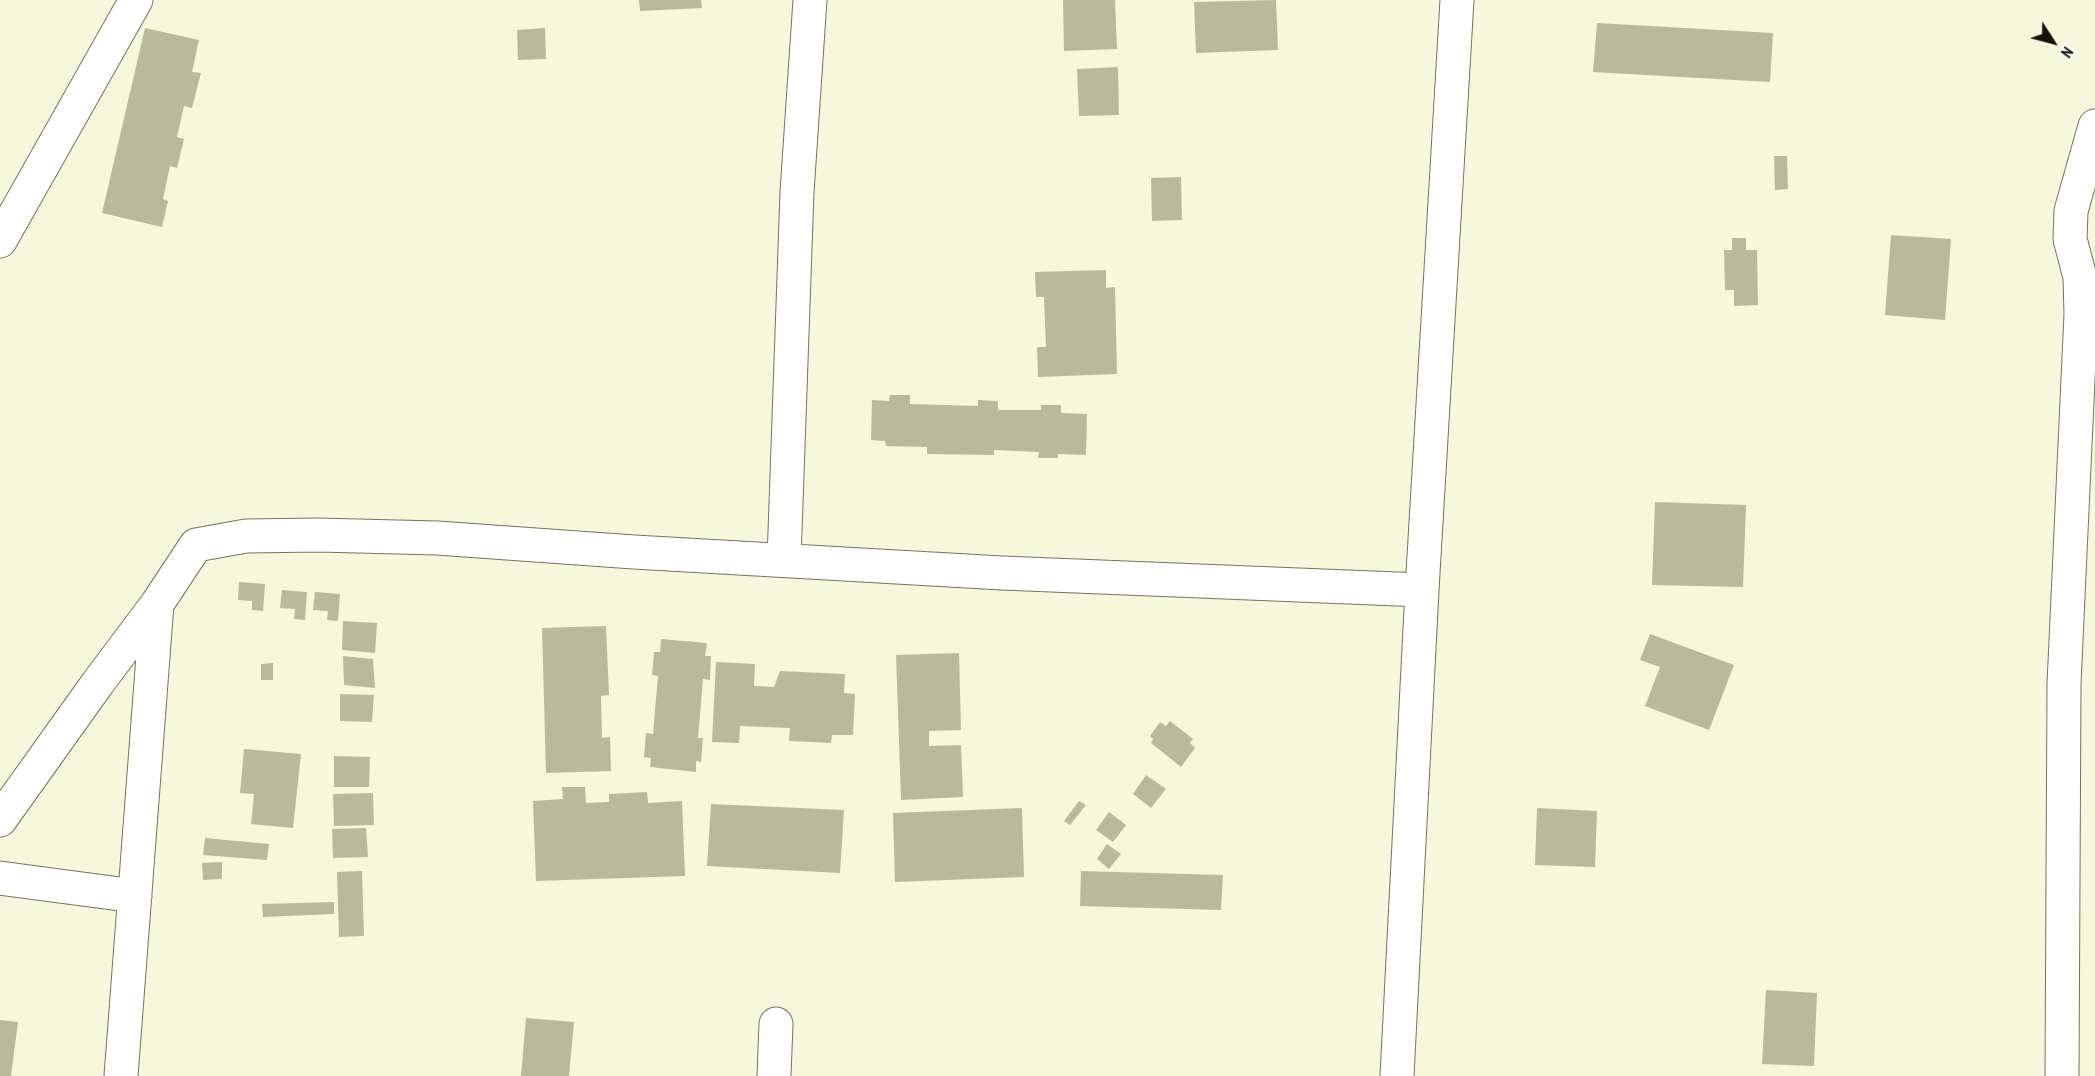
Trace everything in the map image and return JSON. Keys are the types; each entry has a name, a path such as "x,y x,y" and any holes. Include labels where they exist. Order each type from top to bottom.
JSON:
{"street":[{"path":"0,241 136,0"},
{"path":"784,560 797,192 810,0"},
{"path":"1397,1076 1422,590 1457,0"},
{"path":"2062,1076 2064,684 2081,314 2080,277 2070,239 2078,182 2095,126"},
{"path":"0,820 157,604 196,545 246,536 437,538 1002,573 1422,590"},
{"path":"121,1076 157,604"},
{"path":"0,878 135,896"},
{"path":"774,1076 776,1024"}],"building":[{"path":"639,0 701,0 702,8 640,11"},
{"path":"1063,0 1115,0 1117,49 1064,51"},
{"path":"1276,0 1278,50 1196,53 1194,2"},
{"path":"1597,23 1773,33 1770,82 1593,72"},
{"path":"145,28 199,40 192,72 201,73 192,108 184,106 177,137 184,139 177,168 170,166 163,199 168,201 162,227 102,213"},
{"path":"545,28 546,59 518,60 517,30"},
{"path":"1118,67 1119,115 1079,116 1077,69"},
{"path":"1774,156 1787,156 1788,189 1775,190"},
{"path":"1181,177 1182,220 1152,221 1151,178"},
{"path":"1891,235 1951,239 1945,320 1885,315"},
{"path":"1732,238 1746,238 1746,250 1757,250 1758,305 1734,306 1734,290 1725,290 1724,250 1732,250"},
{"path":"1106,270 1106,288 1115,287 1117,374 1038,377 1037,347 1046,347 1044,297 1036,297 1035,272"},
{"path":"890,395 910,395 910,404 978,406 978,400 998,401 998,410 1041,410 1041,405 1061,405 1061,413 1087,414 1086,455 1058,454 1058,458 1038,458 1039,452 994,450 994,455 927,454 927,447 886,446 885,441 871,440 872,400 889,401"},
{"path":"1655,502 1746,505 1743,587 1652,585"},
{"path":"239,582 265,584 263,611 252,610 252,601 238,600"},
{"path":"282,590 307,592 305,620 294,619 295,609 280,608"},
{"path":"315,592 340,594 338,621 327,620 328,611 313,610"},
{"path":"343,621 377,623 375,653 342,650"},
{"path":"606,626 609,695 601,696 602,738 610,737 611,771 546,773 542,628"},
{"path":"1650,634 1734,665 1709,730 1645,706 1660,667 1640,660"},
{"path":"661,639 707,643 705,656 711,656 710,680 703,679 698,738 703,738 701,762 696,761 696,772 650,767 651,758 644,757 646,733 653,734 658,676 652,675 654,652 660,652"},
{"path":"959,653 961,730 929,731 929,746 961,745 963,797 901,800 896,655"},
{"path":"343,656 373,659 375,688 344,685"},
{"path":"716,662 755,664 754,686 774,687 780,671 845,674 844,693 855,694 853,735 832,735 831,743 789,741 790,728 740,726 739,743 712,742"},
{"path":"273,663 273,680 261,680 261,664"},
{"path":"340,694 374,695 372,722 340,721"},
{"path":"1170,721 1193,739 1190,743 1195,748 1181,767 1151,743 1153,739 1150,736 1160,722 1166,726"},
{"path":"244,749 301,754 293,828 251,824 254,794 240,793"},
{"path":"334,756 370,757 369,787 334,787"},
{"path":"1146,775 1166,789 1151,808 1133,794"},
{"path":"562,787 585,787 586,803 609,802 609,794 647,792 648,803 682,801 685,876 536,881 533,801 563,799"},
{"path":"373,793 374,825 334,826 333,794"},
{"path":"1079,801 1086,805 1070,825 1064,821"},
{"path":"711,804 844,810 840,873 707,866"},
{"path":"1022,808 1024,877 895,882 893,813"},
{"path":"1537,808 1597,811 1595,867 1535,865"},
{"path":"1109,812 1126,825 1113,842 1096,830"},
{"path":"366,828 368,857 333,858 332,829"},
{"path":"205,838 269,844 267,860 203,855"},
{"path":"1107,844 1121,854 1109,869 1097,859"},
{"path":"222,862 222,879 203,880 202,863"},
{"path":"362,871 364,936 339,937 337,872"},
{"path":"1081,871 1223,875 1221,910 1080,906"},
{"path":"334,902 334,914 263,917 262,904"},
{"path":"1766,990 1817,993 1814,1066 1762,1064"},
{"path":"526,1018 574,1022 569,1076 521,1076"},
{"path":"0,1020 18,1022 11,1076 0,1076"}]}
